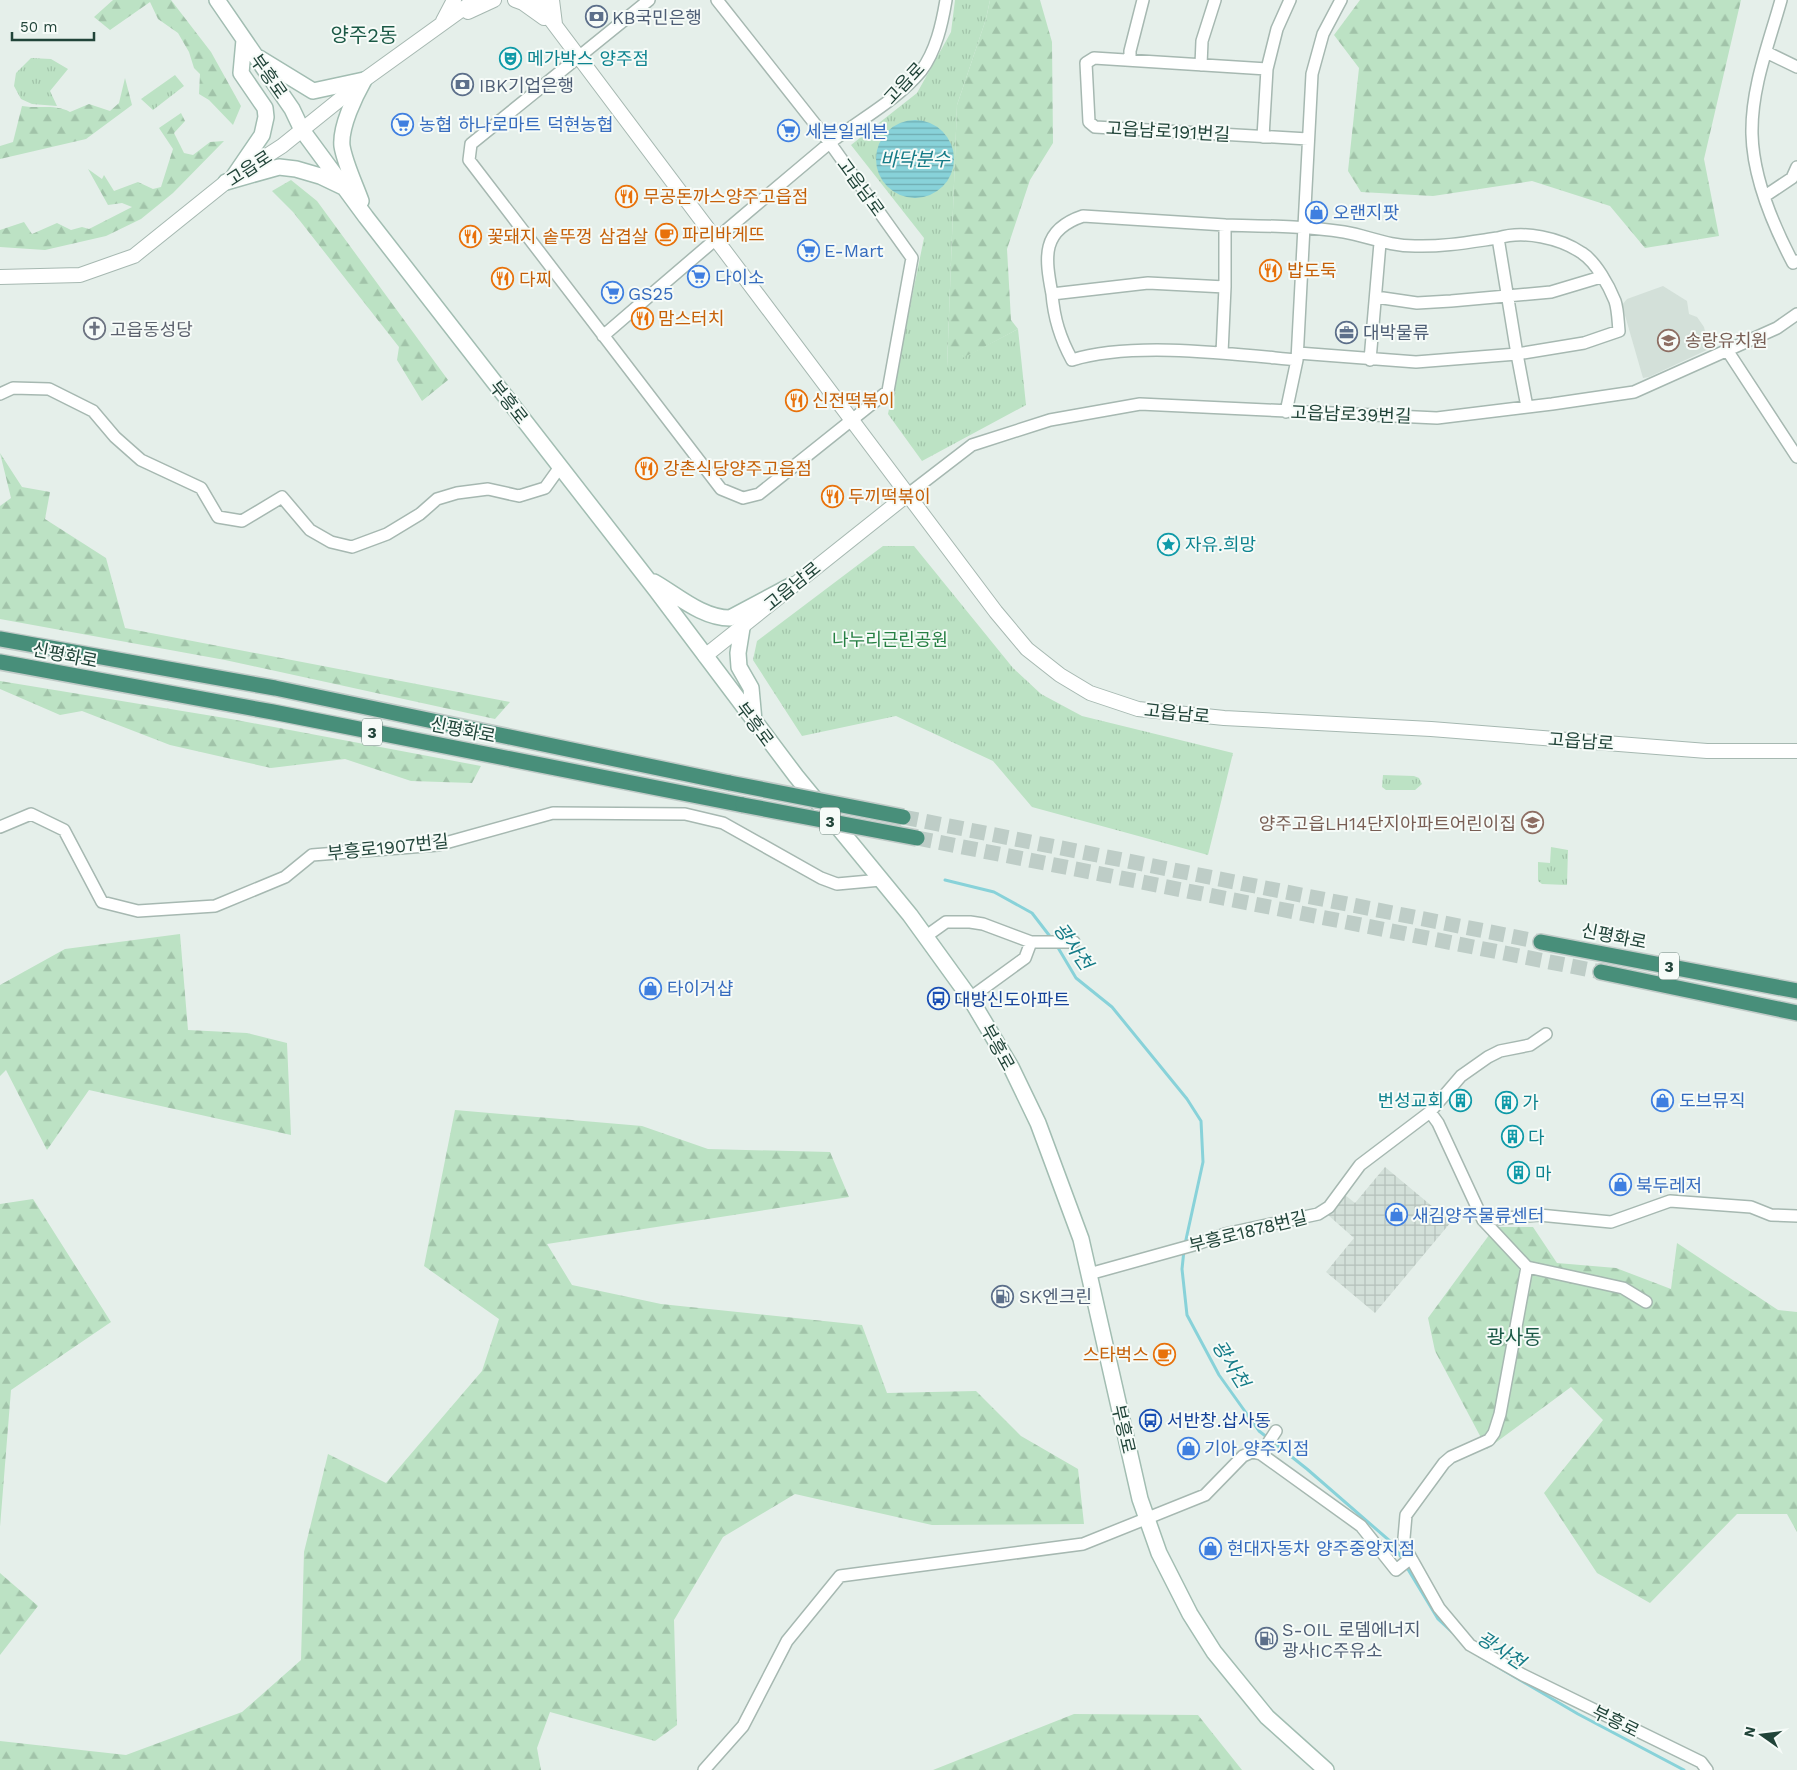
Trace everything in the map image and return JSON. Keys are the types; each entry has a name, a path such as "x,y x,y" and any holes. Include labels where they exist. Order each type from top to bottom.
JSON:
{"highway":[{"name":"신평화로","path":"0,639 276,688 730,783 903,817"},
{"name":"신평화로","path":"0,662 283,714 918,838"},
{"name":"신평화로","path":"1541,942 1797,991"},
{"name":"3","path":"1601,972 1797,1013"}],"main road":[{"name":"부흥로","path":"217,0 292,109 302,130 366,216 647,578 754,722 925,937 970,998 1011,1067 1038,1122 1075,1220 1140,1499 1146,1519 1174,1585 1214,1652 1267,1717 1326,1770"},
{"path":"230,179 262,135 266,117 265,108 241,73 244,40"},
{"path":"255,56 313,91 364,80"},
{"path":"364,80 354,98 342,146 366,216"},
{"path":"230,179 279,167 296,169 320,176 346,188"},
{"path":"647,578 688,602 701,612 721,618 730,618 792,585"},
{"path":"742,628 738,653 739,667 751,688 754,722"}],"street":[{"path":"436,28 454,0"},
{"name":"고읍로","path":"0,277 80,275 134,256 230,179 282,146 364,80 475,0"},
{"path":"436,28 494,0"},
{"path":"516,0 555,25"},
{"path":"536,0 853,420 907,495"},
{"path":"552,0 555,25"},
{"name":"고읍남로","path":"603,336 830,143 912,258 888,391 759,494 743,498 721,489 603,336 469,160 471,144 580,58 649,0"},
{"path":"717,0 830,143"},
{"name":"고읍로","path":"830,143 896,98 922,69 942,27 946,0"},
{"path":"1130,60 1130,51 1143,0"},
{"path":"1201,65 1202,41 1215,0"},
{"path":"1263,137 1267,69 1276,29 1290,0"},
{"path":"1286,412 1297,357 1312,74 1324,34 1341,0"},
{"path":"1781,0 1756,94 1752,134 1756,162 1765,196 1780,239 1793,264 1797,261"},
{"path":"1766,52 1797,67"},
{"name":"고읍남로191번길","path":"1267,69 1094,58 1086,63 1089,122 1095,127 1308,140"},
{"path":"1765,196 1792,178 1797,167"},
{"path":"1083,216 1225,224 1346,232 1380,243 1414,246 1531,235 1558,242 1583,254 1601,276 1615,301 1619,331 1584,343 1517,354 1416,362 1135,351 1085,356 1072,360 1061,339 1054,316 1046,263 1048,246 1055,233 1066,222 1083,216"},
{"path":"1222,353 1226,287 1225,224"},
{"path":"1498,238 1527,407"},
{"path":"1370,360 1380,243"},
{"path":"1376,297 1417,303 1551,292 1601,276"},
{"path":"1052,294 1148,283 1226,287"},
{"name":"고읍남로39번길","path":"907,495 972,445 1050,420 1140,404 1437,418 1634,392 1778,328 1797,314"},
{"path":"1727,350 1797,457"},
{"path":"0,394 13,388 49,389 93,411 114,437 141,460 201,488 218,516 242,520 282,497 310,530 331,542 352,547 387,534 420,514 437,499 457,493 488,489 519,496 545,488 560,467"},
{"name":"고읍남로","path":"705,656 907,495 996,612 1027,649 1044,664 1074,685 1123,705 1196,716 1441,730 1697,750 1797,751"},
{"name":"부흥로1907번길","path":"0,828 31,814 64,830 102,902 138,911 214,906 285,877 312,855 438,845 553,813 685,814 723,823 822,878 837,884 880,880"},
{"path":"925,937 946,922 970,922 983,924 1031,942 1074,942"},
{"path":"970,998 1024,958 1031,942"},
{"name":"부흥로1878번길","path":"1089,1274 1197,1244 1225,1234 1318,1214 1329,1206 1360,1165 1430,1112 1455,1082 1474,1066 1500,1051 1530,1045 1546,1034"},
{"path":"1430,1112 1438,1123 1483,1220 1527,1267 1623,1288 1646,1302"},
{"path":"1483,1220 1539,1215 1611,1222 1670,1201 1751,1207 1771,1214 1797,1216"},
{"path":"704,1770 743,1726 787,1641 840,1576 1083,1544 1205,1495 1242,1456 1252,1452 1261,1454 1361,1526 1397,1569 1410,1558 1404,1538 1406,1515 1444,1463 1451,1457 1489,1440 1494,1433 1500,1414 1527,1267"},
{"path":"1261,1454 1275,1432"},
{"name":"부흥로","path":"1410,1558 1440,1608 1470,1645 1523,1675 1701,1762 1707,1770"}],"shaded area":[{"name":"송랑유치원","path":"1663,286 1687,301 1689,314 1697,317 1704,327 1709,349 1643,378 1622,305 1627,299"},
{"path":"1385,1167 1451,1222 1375,1313 1326,1272 1354,1238 1328,1215 1345,1195 1355,1203"}],"green space":[{"path":"113,0 171,0 211,52 241,106 233,125 209,100 199,94 200,74 194,68 189,52 178,33 158,19 150,2 110,30 94,17"},
{"path":"955,0 990,0 986,19 957,105 947,366 1018,329 1026,405 922,461 888,414 924,238 851,145 917,93 951,32"},
{"path":"990,0 1040,0 1052,42 1053,143 1030,180 1007,249 1011,320 1018,329 947,367 957,105 986,19"},
{"path":"1360,0 1741,0 1704,159 1719,236 1645,248 1610,206 1532,181 1433,196 1361,192 1348,171 1359,68 1334,35"},
{"path":"31,58 51,59 68,69 50,91 57,106 32,104 21,99 14,86 16,73"},
{"path":"175,75 184,86 153,110 141,99"},
{"path":"125,78 132,105 86,139 0,159 0,146 13,142 22,106 53,107 70,112 89,104 110,111 119,103"},
{"path":"181,113 185,121 174,133 184,153 193,155 210,142 224,141 173,193 141,219 106,236 45,250 0,247 0,230 24,222 32,234 57,223 71,230 82,227 89,229 132,207 122,203 108,205 88,169 102,179 104,175 114,191 138,182 153,189 161,187 173,149 159,128"},
{"path":"291,180 317,201 448,380 422,401 397,360 399,347 293,212 272,191"},
{"path":"0,453 22,487 50,492 45,519 106,558 125,628 510,702 495,719 225,660 0,619 0,506 11,498"},
{"name":"나누리근린공원","path":"883,546 914,546 1013,668 1041,694 1082,716 1233,753 1208,855 1032,807 993,761 896,716 802,736 753,660 757,641"},
{"path":"0,681 231,719 481,766 472,783 411,781 345,759 271,768 170,745 82,711 60,715 0,689"},
{"path":"1383,775 1414,776 1419,778 1422,784 1415,790 1386,790 1382,787"},
{"path":"1551,847 1568,850 1567,885 1542,884 1538,881 1538,862 1550,863"},
{"path":"180,934 188,1030 247,1033 287,1043 291,1135 89,1090 47,1150 6,1070 0,1076 0,985 65,949"},
{"path":"455,1110 642,1126 708,1149 830,1152 849,1197 547,1244 572,1285 661,1304 862,1325 887,1393 976,1391 1021,1436 1078,1469 1084,1524 932,1525 795,1494 723,1537 674,1620 677,1725 655,1741 550,1712 537,1748 541,1770 0,1770 0,1741 126,1755 242,1712 301,1660 304,1552 328,1454 386,1483 482,1371 499,1319 424,1266"},
{"path":"33,1199 111,1322 11,1390 0,1527 0,1204"},
{"path":"1495,1227 1533,1227 1557,1263 1616,1268 1671,1289 1677,1243 1778,1310 1797,1312 1797,1532 1787,1514 1737,1514 1650,1603 1597,1573 1544,1493 1603,1420 1571,1387 1487,1449 1435,1351 1428,1318"},
{"path":"0,1573 38,1606 0,1655"},
{"path":"1074,1714 1198,1715 1242,1770 933,1770"}],"water":[{"name":"바닥분수","path":"907,120 923,120 937,126 948,137 954,151 954,167 948,181 937,192 923,198 907,198 893,192 882,181 876,167 876,151 882,137 893,126"}],"waterway":[{"name":"광사천","path":"945,880 994,892 1032,913 1052,939"},
{"name":"광사천","path":"1057,946 1076,978 1112,1007 1187,1099 1201,1121 1203,1162 1185,1244"},
{"name":"광사천","path":"1184,1250 1182,1269 1187,1315 1219,1375 1259,1431 1268,1438"},
{"name":"광사천","path":"1273,1442 1391,1542 1403,1560"},
{"name":"광사천","path":"1406,1566 1438,1619 1452,1632"},
{"name":"광사천","path":"1479,1656 1578,1714 1684,1770"}],"tunnel":[{"path":"903,817 1541,942"},
{"path":"917,838 1601,972"}],"place":[{"name":"KB국민은행","path":"596,17"},
{"name":"메가박스 양주점","path":"511,58"},
{"name":"IBK기업은행","path":"463,85"},
{"name":"농협 하나로마트 덕현농협","path":"403,124"},
{"name":"세븐일레븐","path":"789,131"},
{"name":"무공돈까스양주고읍점","path":"627,196"},
{"name":"오랜지팟","path":"1317,212"},
{"name":"파리바게뜨","path":"666,234"},
{"name":"꽃돼지 솥뚜껑 삼겹살","path":"471,236"},
{"name":"E-Mart","path":"808,250"},
{"name":"밥도둑","path":"1271,270"},
{"name":"다이소","path":"699,277"},
{"name":"다찌","path":"503,279"},
{"name":"GS25","path":"612,293"},
{"name":"맘스터치","path":"642,318"},
{"name":"고읍동성당","path":"94,329"},
{"name":"대박물류","path":"1347,332"},
{"name":"송랑유치원","path":"1669,340"},
{"name":"신전떡볶이","path":"796,400"},
{"name":"강촌식당양주고읍점","path":"647,468"},
{"name":"두끼떡볶이","path":"832,496"},
{"name":"자유.희망","path":"1169,544"},
{"name":"양주고읍LH14단지아파트어린이집","path":"1532,823"},
{"name":"타이거샵","path":"651,988"},
{"name":"대방신도아파트","path":"938,999"},
{"name":"번성교회","path":"1460,1100"},
{"name":"도브뮤직","path":"1663,1100"},
{"name":"가","path":"1506,1102"},
{"name":"다","path":"1512,1137"},
{"name":"마","path":"1519,1173"},
{"name":"북두레저","path":"1620,1185"},
{"name":"새김양주물류센터","path":"1396,1215"},
{"name":"SK엔크린","path":"1003,1296"},
{"name":"스타벅스","path":"1165,1354"},
{"name":"서반창.삽사동","path":"1151,1420"},
{"name":"기아 양주지점","path":"1188,1448"},
{"name":"현대자동차 양주중앙지점","path":"1211,1548"},
{"name":"S-OIL 로뎀에너지 광사IC주유소","path":"1266,1639"}],"district":[{"name":"양주2동","path":"364,35"},
{"name":"광사동","path":"1514,1337"}]}
